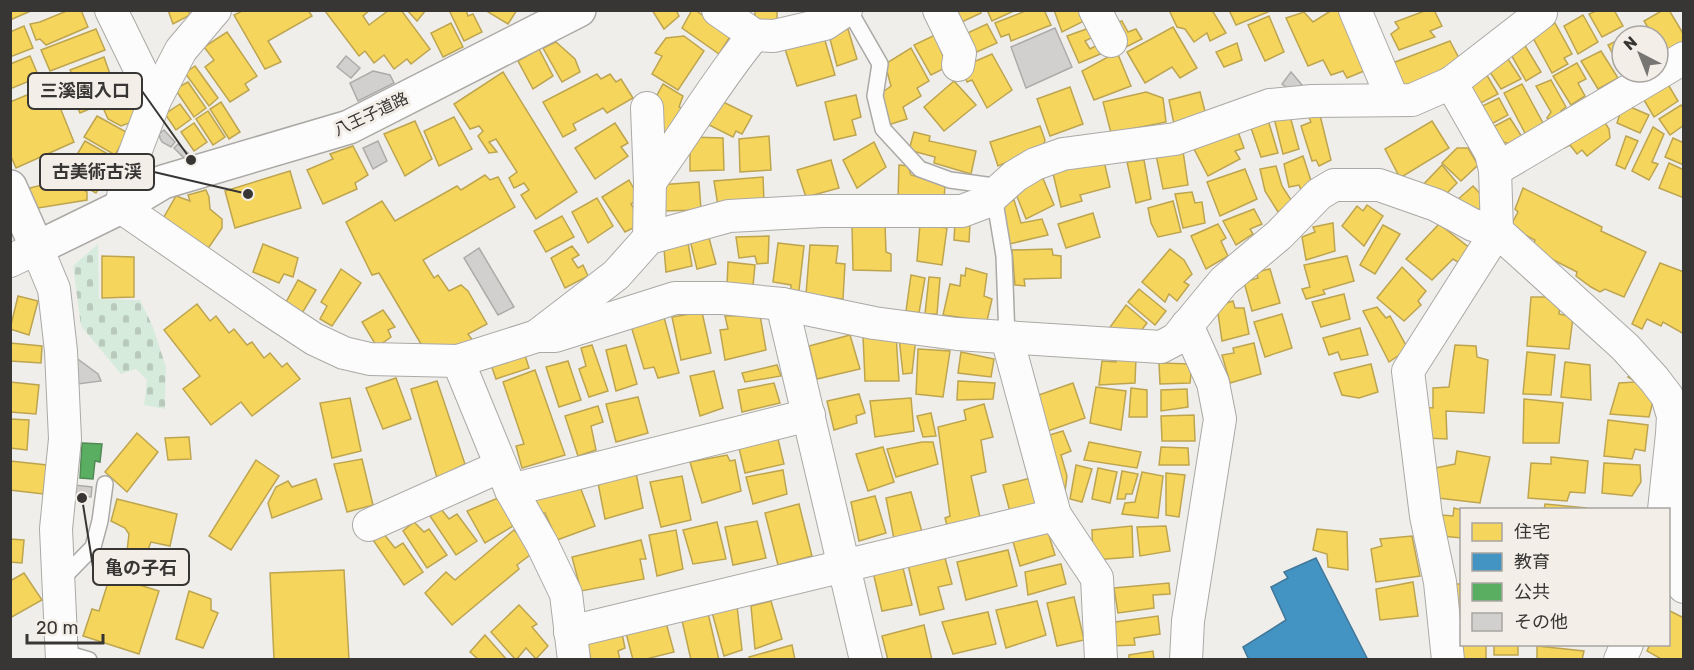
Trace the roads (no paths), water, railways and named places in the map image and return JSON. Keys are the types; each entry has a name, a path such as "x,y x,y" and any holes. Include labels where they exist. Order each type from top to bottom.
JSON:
{"street":[{"path":"111,10 155,100"},
{"path":"214,10 181,50 155,100 128,171 121,207 276,315 314,339 344,353 370,359 458,361 537,336 555,336 675,298 722,298 782,304 874,323 1007,338 1161,346 1176,339 1224,281 1279,235 1319,194 1334,185 1379,185 1436,205 1473,225 1497,231 1625,347 1654,379 1675,390 1664,508"},
{"name":"八王子道路","path":"24,254 121,207 163,182 349,128 579,10"},
{"path":"718,10 754,35 774,36 825,24 847,10"},
{"path":"939,10 960,53 958,65"},
{"path":"1095,10 1111,41"},
{"path":"1355,10 1393,100"},
{"path":"537,336 616,275 649,238 729,216 822,211 962,211 986,202 1035,164 1063,154 1175,139 1270,105 1312,101 1412,100 1451,83 1543,11"},
{"path":"650,182 676,147 729,65 754,35"},
{"path":"1495,170 1683,58"},
{"path":"1448,660 1440,582 1426,516 1408,371 1497,231 1495,170 1491,153 1451,83"},
{"path":"647,108 650,182 649,238"},
{"path":"10,187 24,254 54,289 61,351 65,439 56,529 60,582 71,657"},
{"path":"782,304 866,660"},
{"path":"1186,660 1188,621 1220,418 1213,383 1187,325"},
{"path":"1007,338 1055,515 1097,578 1101,660"},
{"path":"458,361 506,478 566,594 572,646 844,566 1055,515"},
{"path":"369,525 506,478 809,415"},
{"path":"1668,471 1668,508"},
{"path":"1670,560 1673,571 1683,586"},
{"path":"1620,660 1627,646"}],"lane":[{"path":"847,10 880,64 875,96 883,129 920,169 950,180 998,191 1004,256 1007,338"},
{"path":"60,582 93,548 100,521 105,484"}],"place":[{"name":"三溪園入口","path":"191,160"},
{"name":"古美術古渓","path":"248,194"},
{"name":"亀の子石","path":"82,498"}]}
